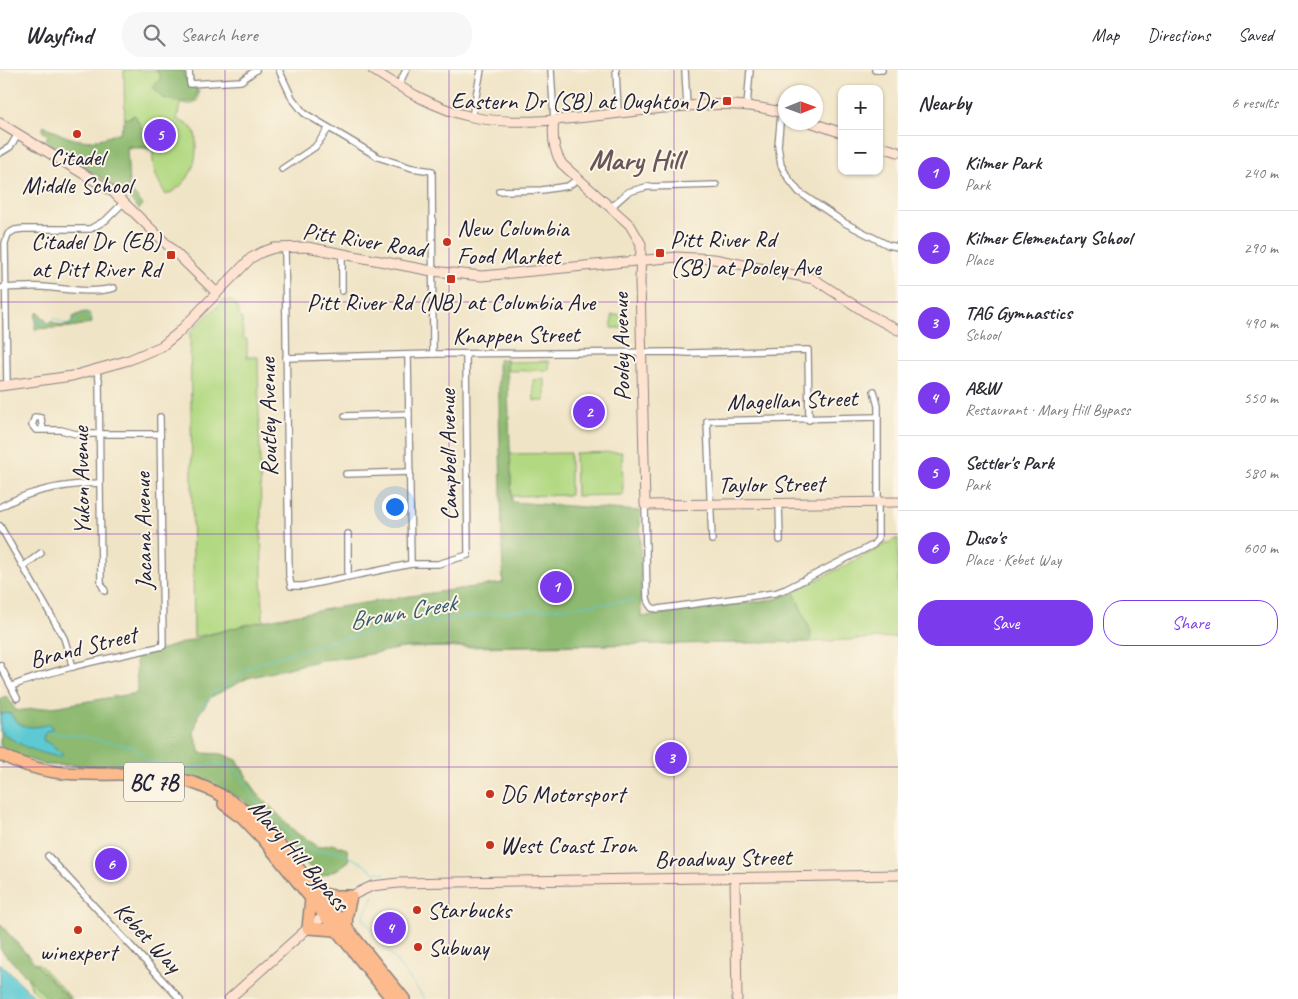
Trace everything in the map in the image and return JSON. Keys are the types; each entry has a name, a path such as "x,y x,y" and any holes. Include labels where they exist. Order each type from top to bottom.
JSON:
{"highway":[{"name":"Mary Hill Bypass","path":"0,754 28,767 60,774 154,774 186,780 211,789 237,804 261,824 341,929 404,999"},
{"name":"Mary Hill Bypass","path":"0,762 41,778 79,782 152,782 183,787 207,795 231,808 255,830 315,896"},
{"path":"315,896 350,896 341,929 308,928 315,896"},
{"name":"Mary Hill Bypass","path":"341,929 392,999"}],"street":[{"path":"189,70 190,84 241,81 256,70"},
{"path":"279,70 292,98 304,113 378,157 412,168 432,171 433,354"},
{"path":"374,70 413,95 438,106 472,116 495,120 554,120 618,112 720,104 747,106 778,113"},
{"path":"398,86 406,70"},
{"path":"472,116 481,70"},
{"path":"551,70 554,120"},
{"path":"616,70 618,112"},
{"path":"685,70 687,106"},
{"path":"747,106 750,70"},
{"path":"875,70 882,70"},
{"name":"Pooley Avenue","path":"554,120 554,142 556,152 562,164 630,225 642,244 640,261 645,505 648,601 651,607 658,609 775,593 786,589 876,543 878,539 879,502"},
{"path":"0,123 98,182 124,202 217,293"},
{"path":"823,126 838,132"},
{"path":"282,169 315,148 329,128"},
{"path":"781,130 778,146 781,165 799,192 846,223 888,245 898,248"},
{"path":"0,153 10,147 18,134"},
{"path":"883,147 898,152"},
{"path":"499,191 542,190 568,186 578,179"},
{"path":"610,208 622,196 635,189 716,185"},
{"path":"4,385 3,288 5,243 8,234 15,230 23,229 90,229 106,220 124,202"},
{"name":"Pitt River Road","path":"4,385 64,378 96,370 129,360 166,344 251,258 266,250 284,247 307,247 432,272 488,276 684,257 714,259 814,279 868,314 898,330"},
{"name":"Routley Avenue","path":"284,247 289,581 292,586 298,587 348,576"},
{"path":"342,254 342,291"},
{"path":"3,288 42,287 66,291 114,288"},
{"name":"Knappen Street","path":"286,358 433,354 688,353 808,350 809,420"},
{"name":"Campbell Avenue","path":"411,564 438,564 468,555 466,354"},
{"path":"348,534 348,576 411,564 408,355"},
{"name":"Yukon Avenue","path":"96,370 99,379 101,583 105,591"},
{"path":"874,391 878,417 879,502"},
{"path":"345,416 409,414"},
{"name":"Jacana Avenue","path":"160,416 163,646"},
{"name":"Magellan Street","path":"710,504 708,422 878,417"},
{"path":"43,430 63,431 74,434 160,434"},
{"path":"346,474 410,472"},
{"path":"0,507 16,498 66,485 100,483"},
{"name":"Taylor Street","path":"645,505 898,502"},
{"path":"710,504 712,540"},
{"path":"779,504 780,540"},
{"path":"0,526 64,638 73,667"},
{"path":"24,566 42,554"},
{"name":"Brand Street","path":"12,686 29,679 73,667 163,646"},
{"path":"0,665 17,698"},
{"name":"Kebet Way","path":"48,856 180,999"},
{"name":"Broadway Street","path":"229,999 308,928 350,896 372,886 386,884 898,875"},
{"path":"735,878 738,999"}],"green space":[{"path":"124,70 184,70 184,76 199,91 197,101 192,104 180,104 177,119 190,126 195,132 195,161 188,177 175,190 166,195 153,164 153,151 145,148 125,148"},
{"path":"156,70 184,70 184,76 197,91 194,101 180,102 162,98 153,87 161,77"},
{"path":"135,115 152,148 127,146 129,188 143,205 139,209 121,191 50,145 46,139 48,135 42,131 44,125 72,138 80,140 99,139 120,132 125,119"},
{"path":"224,300 231,300 238,308 240,318 242,318 243,339 247,339 247,357 258,357 263,623 194,637 190,332"},
{"path":"38,312 48,323 53,322 61,326 71,324 73,317 85,312 90,314 92,323 71,327 35,329 36,314"},
{"path":"612,315 627,315 627,328 612,328"},
{"path":"507,359 512,502 640,511 641,617 776,599 794,592 811,632 810,642 408,647 348,658 321,660 248,678 211,697 198,715 194,734 201,753 222,754 237,760 256,792 298,834 318,847 332,844 347,849 349,861 338,869 320,877 242,799 204,781 187,775 147,767 44,765 10,752 0,746 0,699 6,696 16,711 137,693 136,658 199,638 293,615 503,583 498,360"},
{"path":"549,361 549,370 505,371 505,362"},
{"path":"545,379 545,401 534,401 533,380"},
{"path":"622,452 623,495 576,496 575,453"},
{"path":"570,453 570,495 507,496 506,454"},
{"path":"502,518 642,617 776,599 794,592 898,538 898,637 810,642 400,648 439,592 503,583"},
{"path":"0,924 70,999 48,999 0,949"},
{"path":"34,963 39,964 72,999 42,999 32,989 27,977"}],"water":[{"path":"10,713 22,725 37,727 49,724 52,727 51,730 46,731 43,737 44,741 51,744 63,755 60,757 35,751 14,741 0,731 0,714"},
{"path":"0,963 37,999 0,999"}],"waterway":[{"path":"36,327 38,318 47,324 55,318 68,324 83,314 88,315 91,321"},
{"name":"Brown Creek","path":"197,713 214,693 259,663 373,631 511,611 552,609 634,600"},
{"path":"44,732 81,736 132,746 148,761 188,769 212,763 225,764 236,770 254,799 300,845 310,851 339,852 360,862 374,872 385,873"},
{"path":"374,896 363,918 425,999"}],"place":[{"name":"Eastern Dr (SB) at Oughton Dr","path":"727,101"},
{"name":"Citadel Middle School","path":"77,134"},
{"name":"Settler's Park","path":"160,135"},
{"name":"New Columbia Food Market","path":"447,242"},
{"name":"Pitt River Rd (SB) at Pooley Ave","path":"660,253"},
{"name":"Citadel Dr (EB) at Pitt River Rd","path":"171,255"},
{"name":"Pitt River Rd (NB) at Columbia Ave","path":"451,279"},
{"name":"Kilmer Elementary School","path":"589,412"},
{"name":"Kilmer Park","path":"556,587"},
{"name":"TAG Gymnastics","path":"671,758"},
{"name":"DG Motorsport","path":"490,794"},
{"name":"West Coast Iron","path":"490,845"},
{"name":"Duso's","path":"111,864"},
{"name":"Starbucks","path":"417,910"},
{"name":"A&W","path":"390,928"},
{"name":"winexpert","path":"78,930"},
{"name":"Subway","path":"418,947"}],"district":[{"name":"Mary Hill","path":"636,159"}]}
